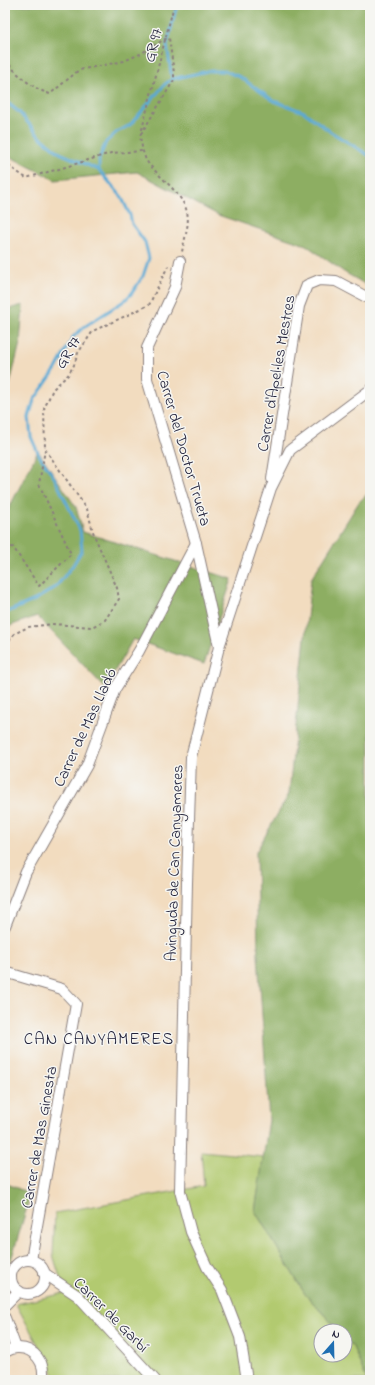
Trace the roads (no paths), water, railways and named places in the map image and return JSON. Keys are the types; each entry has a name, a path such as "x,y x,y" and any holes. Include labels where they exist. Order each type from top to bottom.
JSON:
{"street":[{"name":"Carrer del Doctor Trueta","path":"180,261 176,287 147,348 147,379 196,543 219,647"},
{"name":"Carrer d'Apel·les Mestres","path":"271,488 299,306 307,285 319,280 336,281 370,299"},
{"name":"Avinguda de Can Canyameres","path":"247,1380 240,1337 222,1290 207,1267 191,1232 180,1191 191,757 219,647 271,488 290,450 370,390"},
{"name":"Carrer de Mas Lladó","path":"5,926 26,872 87,765 115,689 139,651 196,543"},
{"name":"Carrer de Mas Ginesta","path":"5,972 62,989 76,1004 31,1260"},
{"path":"26,1260 31,1260 39,1264 44,1273 45,1278 43,1284 36,1292 24,1293 19,1291 14,1286 8,1275 15,1266 26,1260"},
{"name":"Carrer de Garbí","path":"44,1273 78,1296 154,1380"},
{"path":"5,1305 19,1291"},
{"path":"5,1318 16,1348"},
{"path":"5,1352 16,1348 24,1348 35,1354 43,1368 42,1380"}],"waterway":[{"path":"5,613 35,600 56,587 73,565 82,550 80,530 54,477 39,455 31,437 29,417 34,400 56,369 73,337 84,327 124,301 132,293 143,276 149,258 145,242 132,224 130,215 121,196 99,170 99,159 106,142 117,132 130,125 165,84 172,79 167,45 177,5"},
{"path":"172,79 208,71 225,71 240,77 274,101 304,112 331,132 370,156"},
{"path":"5,101 19,112 39,136 60,153 99,170"}],"district":[{"name":"CAN CANYAMERES","path":"99,1038"}]}
